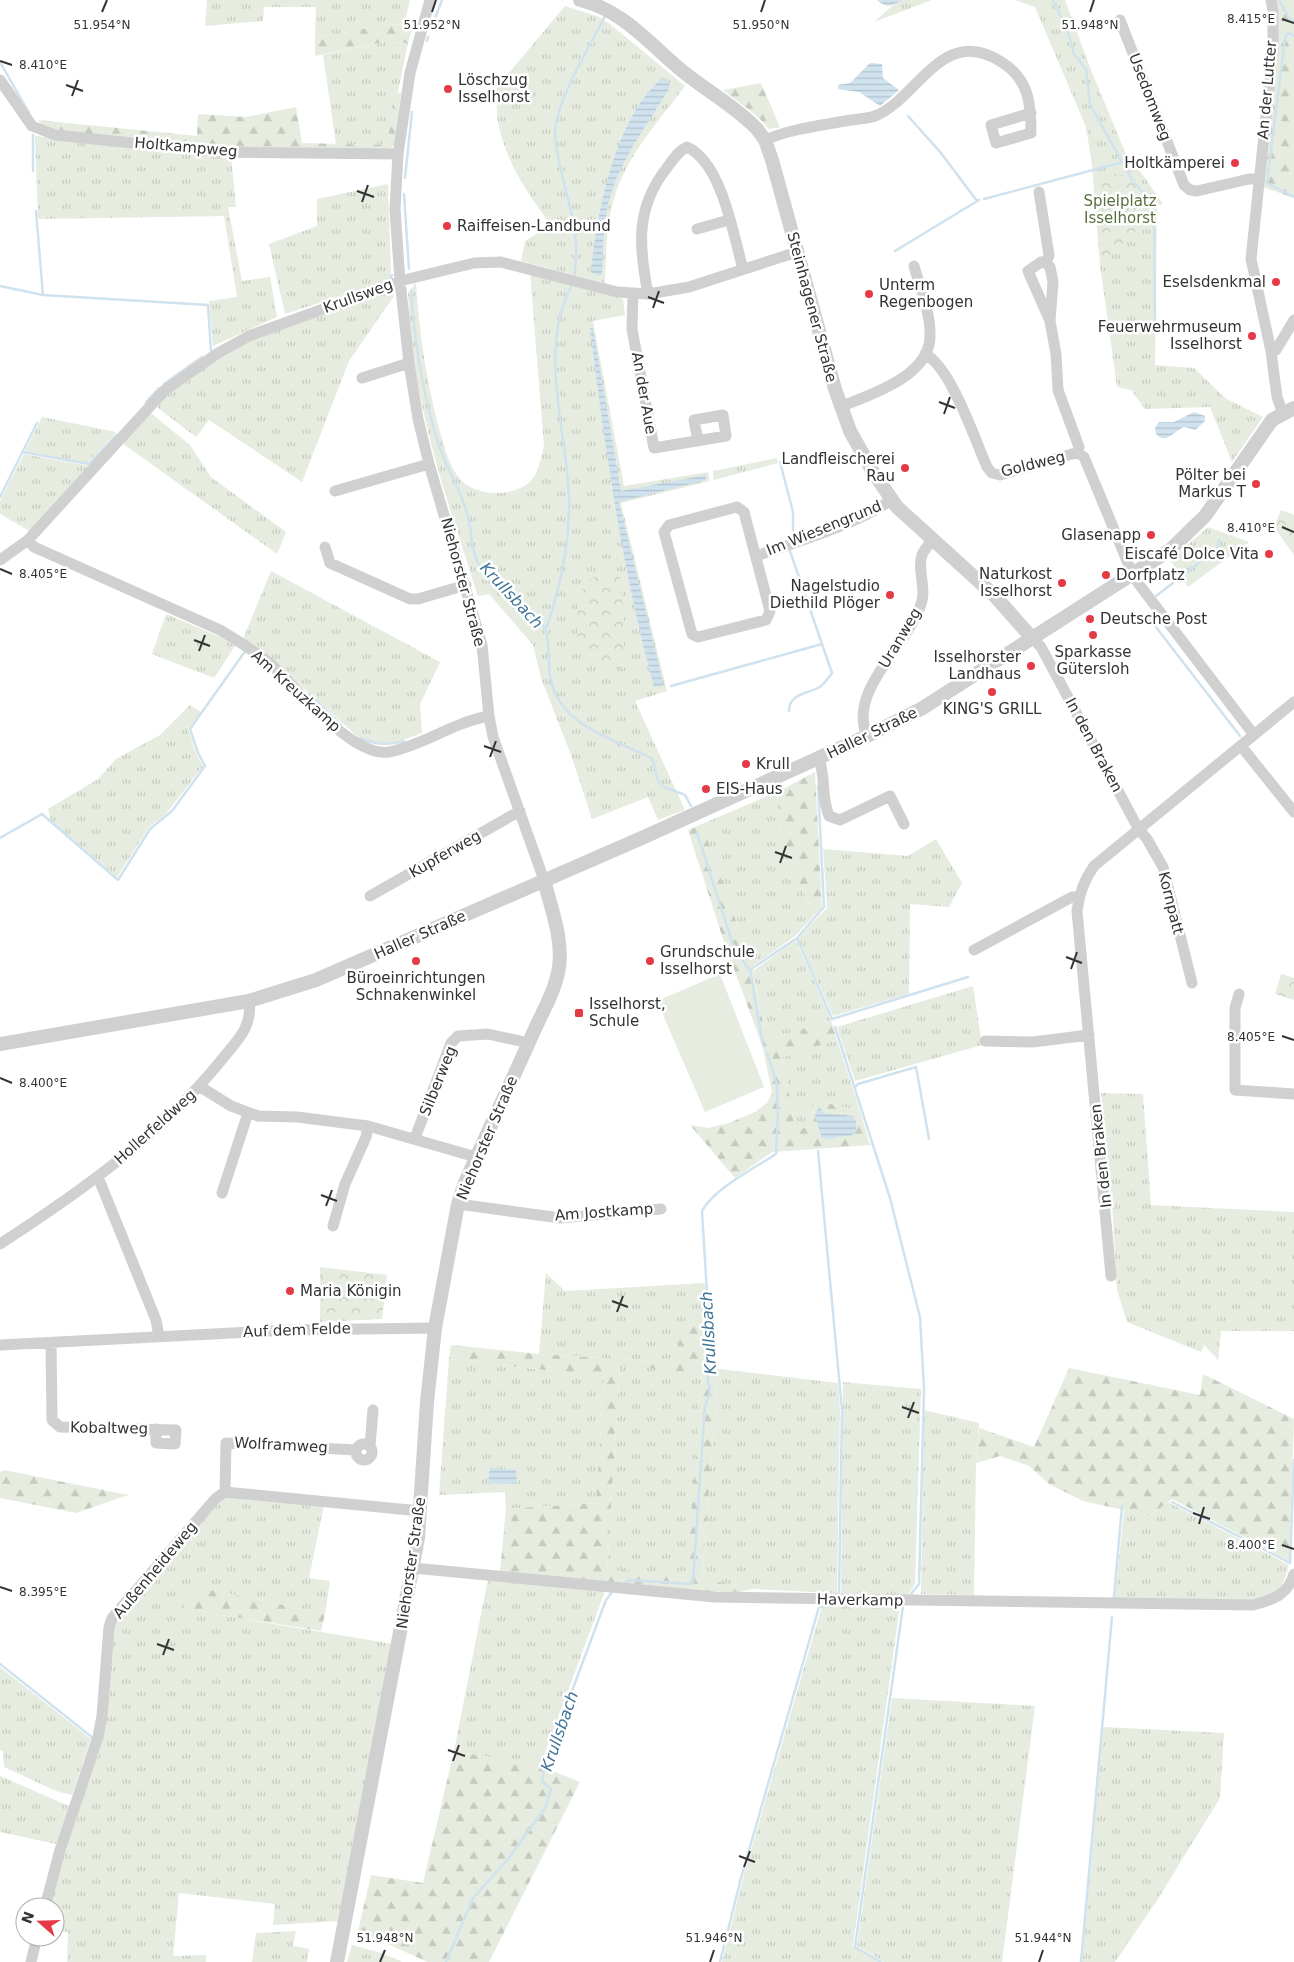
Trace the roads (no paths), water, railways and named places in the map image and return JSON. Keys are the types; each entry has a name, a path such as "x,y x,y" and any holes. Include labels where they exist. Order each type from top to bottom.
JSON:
{"street":[{"name":"Niehorster Straße","path":"337,1962 413,1568 420,1511 427,1402 435,1328 458,1204 476,1156 529,1043 554,984 559,967 560,952 555,919 544,880 493,737 482,645 466,584 429,464 409,363 400,282 395,209 398,154 410,73 430,0"},
{"name":"Steinhagener Straße","path":"580,0 605,4 685,73 751,123 764,140 772,160 840,407 850,431 891,500 994,595 1032,638"},
{"name":"An der Lutter","path":"1271,0 1272,50 1251,259 1271,351 1276,397 1288,411"},
{"name":"Usedomweg","path":"1120,20 1184,186 1190,190 1197,190 1249,179 1258,179"},
{"path":"764,140 786,131 875,116 892,105 935,64 956,54 968,52 992,56 1011,69 1026,87 1031,113"},
{"name":"Holtkampweg","path":"0,80 32,126 55,135 220,152 398,154"},
{"path":"648,294 641,255 643,216 649,197 659,178 682,149 687,147 708,164 729,220 743,269"},
{"path":"1040,192 1049,255 1046,264"},
{"path":"697,229 729,220"},
{"name":"Krullsweg","path":"0,560 28,540 165,390 218,353 250,336 400,282 474,263 501,262 617,292 648,294 689,287 797,252"},
{"path":"1050,321 1053,282 1050,266 1042,262 1028,271 1050,321 1056,354 1058,390 1079,447 1078,454"},
{"path":"840,407 898,382 911,371 925,354 930,343 930,330 914,266"},
{"name":"An der Aue","path":"633,294 632,329 654,448 698,441"},
{"path":"1271,351 1276,350 1294,320"},
{"name":"Goldweg","path":"925,354 932,358 941,368 957,397 987,467 992,473 1000,475 1078,454 1084,457 1133,574 1254,736"},
{"path":"362,378 409,363"},
{"name":"Haller Straße","path":"0,1044 249,1001 325,976 868,736 921,709 1170,550 1210,510 1265,429 1288,411"},
{"path":"335,491 429,464"},
{"name":"Im Wiesengrund","path":"756,556 820,533 881,507 891,500"},
{"name":"Im Wiesengrund","path":"737,507 744,512 756,556 770,611 766,620 698,638 692,634 664,532 669,525 737,507"},
{"name":"Uranweg","path":"868,736 863,726 868,689 906,634 922,601 924,578 920,562 922,554 933,539"},
{"name":"Am Kreuzkamp","path":"28,540 34,547 227,634 270,664 352,742 368,750 387,752 472,719 489,716"},
{"path":"326,548 330,564 410,599 418,599 466,584"},
{"name":"In den Braken","path":"1032,638 1041,647 1092,746 1138,828"},
{"name":"In den Braken","path":"1112,1276 1077,911 1078,897 1085,878 1094,866 1294,702"},
{"path":"1241,746 1294,812"},
{"name":"Haller Straße","path":"819,759 822,769 824,803 830,816 840,820 890,796 904,824"},
{"name":"Kupferweg","path":"370,896 520,811"},
{"name":"Kornpatt","path":"1138,828 1155,850 1163,867 1192,983"},
{"path":"974,950 1072,897 1078,897"},
{"path":"1239,994 1235,1008 1235,1090 1294,1094"},
{"name":"Hollerfeldweg","path":"0,1244 98,1177 142,1143 200,1086 246,1028 251,1014 249,1001"},
{"name":"Silberweg","path":"415,1138 451,1043 458,1036 488,1034 529,1043"},
{"path":"985,1041 1032,1042 1089,1035"},
{"path":"200,1086 231,1106 258,1116 342,1121 415,1138 476,1156"},
{"path":"222,1193 248,1113"},
{"path":"333,1226 345,1184 366,1137 368,1126"},
{"path":"98,1177 156,1320 159,1336"},
{"name":"Am Jostkamp","path":"458,1204 560,1218 661,1209"},
{"name":"Auf dem Felde","path":"0,1345 321,1329 435,1328"},
{"name":"Kobaltweg","path":"51,1343 52,1420 60,1427 156,1429"},
{"name":"Wolframweg","path":"225,1492 226,1442 356,1450 356,1456 360,1460 366,1460 370,1457 372,1451 370,1446 373,1410"},
{"path":"225,1492 420,1511"},
{"name":"Außenheideweg","path":"48,1897 60,1850 98,1737 102,1716 109,1627 112,1618 216,1498 225,1492"},
{"name":"Haverkamp","path":"413,1568 715,1597 1253,1605 1275,1599 1285,1591 1294,1574"},
{"path":"31,1962 35,1947"}],"water":[{"path":"877,0 903,0 886,6"},
{"path":"870,63 882,64 883,78 899,90 880,106 859,92 838,89 838,85 850,83"},
{"path":"662,78 667,80 670,87 627,156 609,201 604,237 602,274 599,276 591,272 603,195 611,168 620,142 632,118 645,96"},
{"path":"590,328 593,328 621,491 706,475 706,480 619,502 664,686 654,687 633,598 608,464"},
{"path":"1194,412 1205,416 1205,421 1195,430 1184,427 1167,438 1156,434 1155,428 1159,422 1174,422"},
{"path":"819,1107 824,1113 852,1116 856,1122 856,1132 851,1136 822,1138 815,1116"},
{"path":"490,1468 516,1470 517,1484 488,1483"}],"waterway":[{"path":"431,29 442,0"},
{"path":"1053,0 1067,29 1074,54 1086,69 1090,104 1132,180 1154,206 1155,321"},
{"path":"1279,0 1289,18 1294,21"},
{"path":"574,276 576,241 557,154 556,123 566,92 605,16"},
{"path":"1294,36 1288,33 1285,38 1267,183 1294,197"},
{"path":"427,41 428,37"},
{"path":"0,62 29,113"},
{"path":"405,178 412,112"},
{"path":"908,116 941,153 977,201"},
{"path":"33,135 33,171"},
{"path":"984,199 1123,162"},
{"path":"404,194 409,269"},
{"path":"895,251 979,200"},
{"path":"36,211 43,295"},
{"path":"388,281 392,275"},
{"path":"546,629 564,565 568,532 569,498 555,361 560,316 572,284"},
{"path":"0,286 43,295 208,305 211,351"},
{"name":"Krullsbach","path":"411,291 415,332 429,412 441,451 466,510 477,561 495,584 530,611 544,627 548,643 550,676 555,693 564,707 575,719 589,728 651,758 661,785 685,795 691,806"},
{"path":"164,384 202,357"},
{"path":"146,402 159,388"},
{"path":"0,497 37,423"},
{"path":"23,452 89,464 116,435"},
{"path":"780,462 793,512 793,537"},
{"path":"1156,596 1217,549 1219,540"},
{"path":"671,686 822,644 790,551"},
{"path":"1149,618 1240,736"},
{"path":"789,711 790,705 795,698 820,687 832,673 822,644"},
{"path":"0,838 42,814 118,880 150,829 172,811 205,766 198,753 190,729 246,650"},
{"path":"309,694 341,725"},
{"path":"360,738 381,744 404,741"},
{"path":"750,970 797,938 824,907 818,786"},
{"name":"Krullsbach","path":"697,833 735,951 750,970 763,1045"},
{"path":"797,938 832,1019"},
{"path":"832,1019 968,977"},
{"path":"835,1027 890,1198 920,1317 924,1389 919,1584 911,1594"},
{"name":"Krullsbach","path":"626,1583 629,1580 691,1584 693,1582 705,1405 710,1391 708,1382 709,1326 702,1211 716,1194 725,1187 776,1154 777,1085 767,1053"},
{"path":"855,1087 858,1084 916,1067 929,1139"},
{"path":"818,1151 842,1410 839,1594"},
{"path":"1172,1502 1290,1563 1294,1460"},
{"path":"1114,1597 1122,1506"},
{"name":"Krullsbach","path":"446,1962 473,1898 508,1859 545,1808 551,1789 542,1781 545,1763 606,1600 612,1592"},
{"path":"720,1962 741,1878 819,1607 832,1605"},
{"path":"881,1962 855,1947 903,1606"},
{"path":"1081,1962 1112,1617"},
{"path":"0,1664 93,1738"}],"place":[{"name":"Löschzug Isselhorst","path":"448,89"},
{"name":"Holtkämperei","path":"1235,163"},
{"name":"Raiffeisen-Landbund","path":"447,226"},
{"name":"Eselsdenkmal","path":"1276,282"},
{"name":"Unterm Regenbogen","path":"869,294"},
{"name":"Feuerwehrmuseum Isselhorst","path":"1252,336"},
{"name":"Landfleischerei Rau","path":"905,468"},
{"name":"Pölter bei Markus T","path":"1256,484"},
{"name":"Glasenapp","path":"1151,535"},
{"name":"Eiscafé Dolce Vita","path":"1269,554"},
{"name":"Dorfplatz","path":"1106,575"},
{"name":"Naturkost Isselhorst","path":"1062,583"},
{"name":"Nagelstudio Diethild Plöger","path":"890,595"},
{"name":"Deutsche Post","path":"1090,619"},
{"name":"Sparkasse Gütersloh","path":"1093,635"},
{"name":"Isselhorster Landhaus","path":"1031,666"},
{"name":"KING'S GRILL","path":"992,692"},
{"name":"Krull","path":"746,764"},
{"name":"EIS-Haus","path":"706,789"},
{"name":"Büroeinrichtungen Schnakenwinkel","path":"416,961"},
{"name":"Grundschule Isselhorst","path":"650,961"},
{"name":"Isselhorst, Schule","path":"579,1013"},
{"name":"Maria Königin","path":"290,1291"}],"park label":[{"name":"Spielplatz Isselhorst","path":"1120,210"}]}
